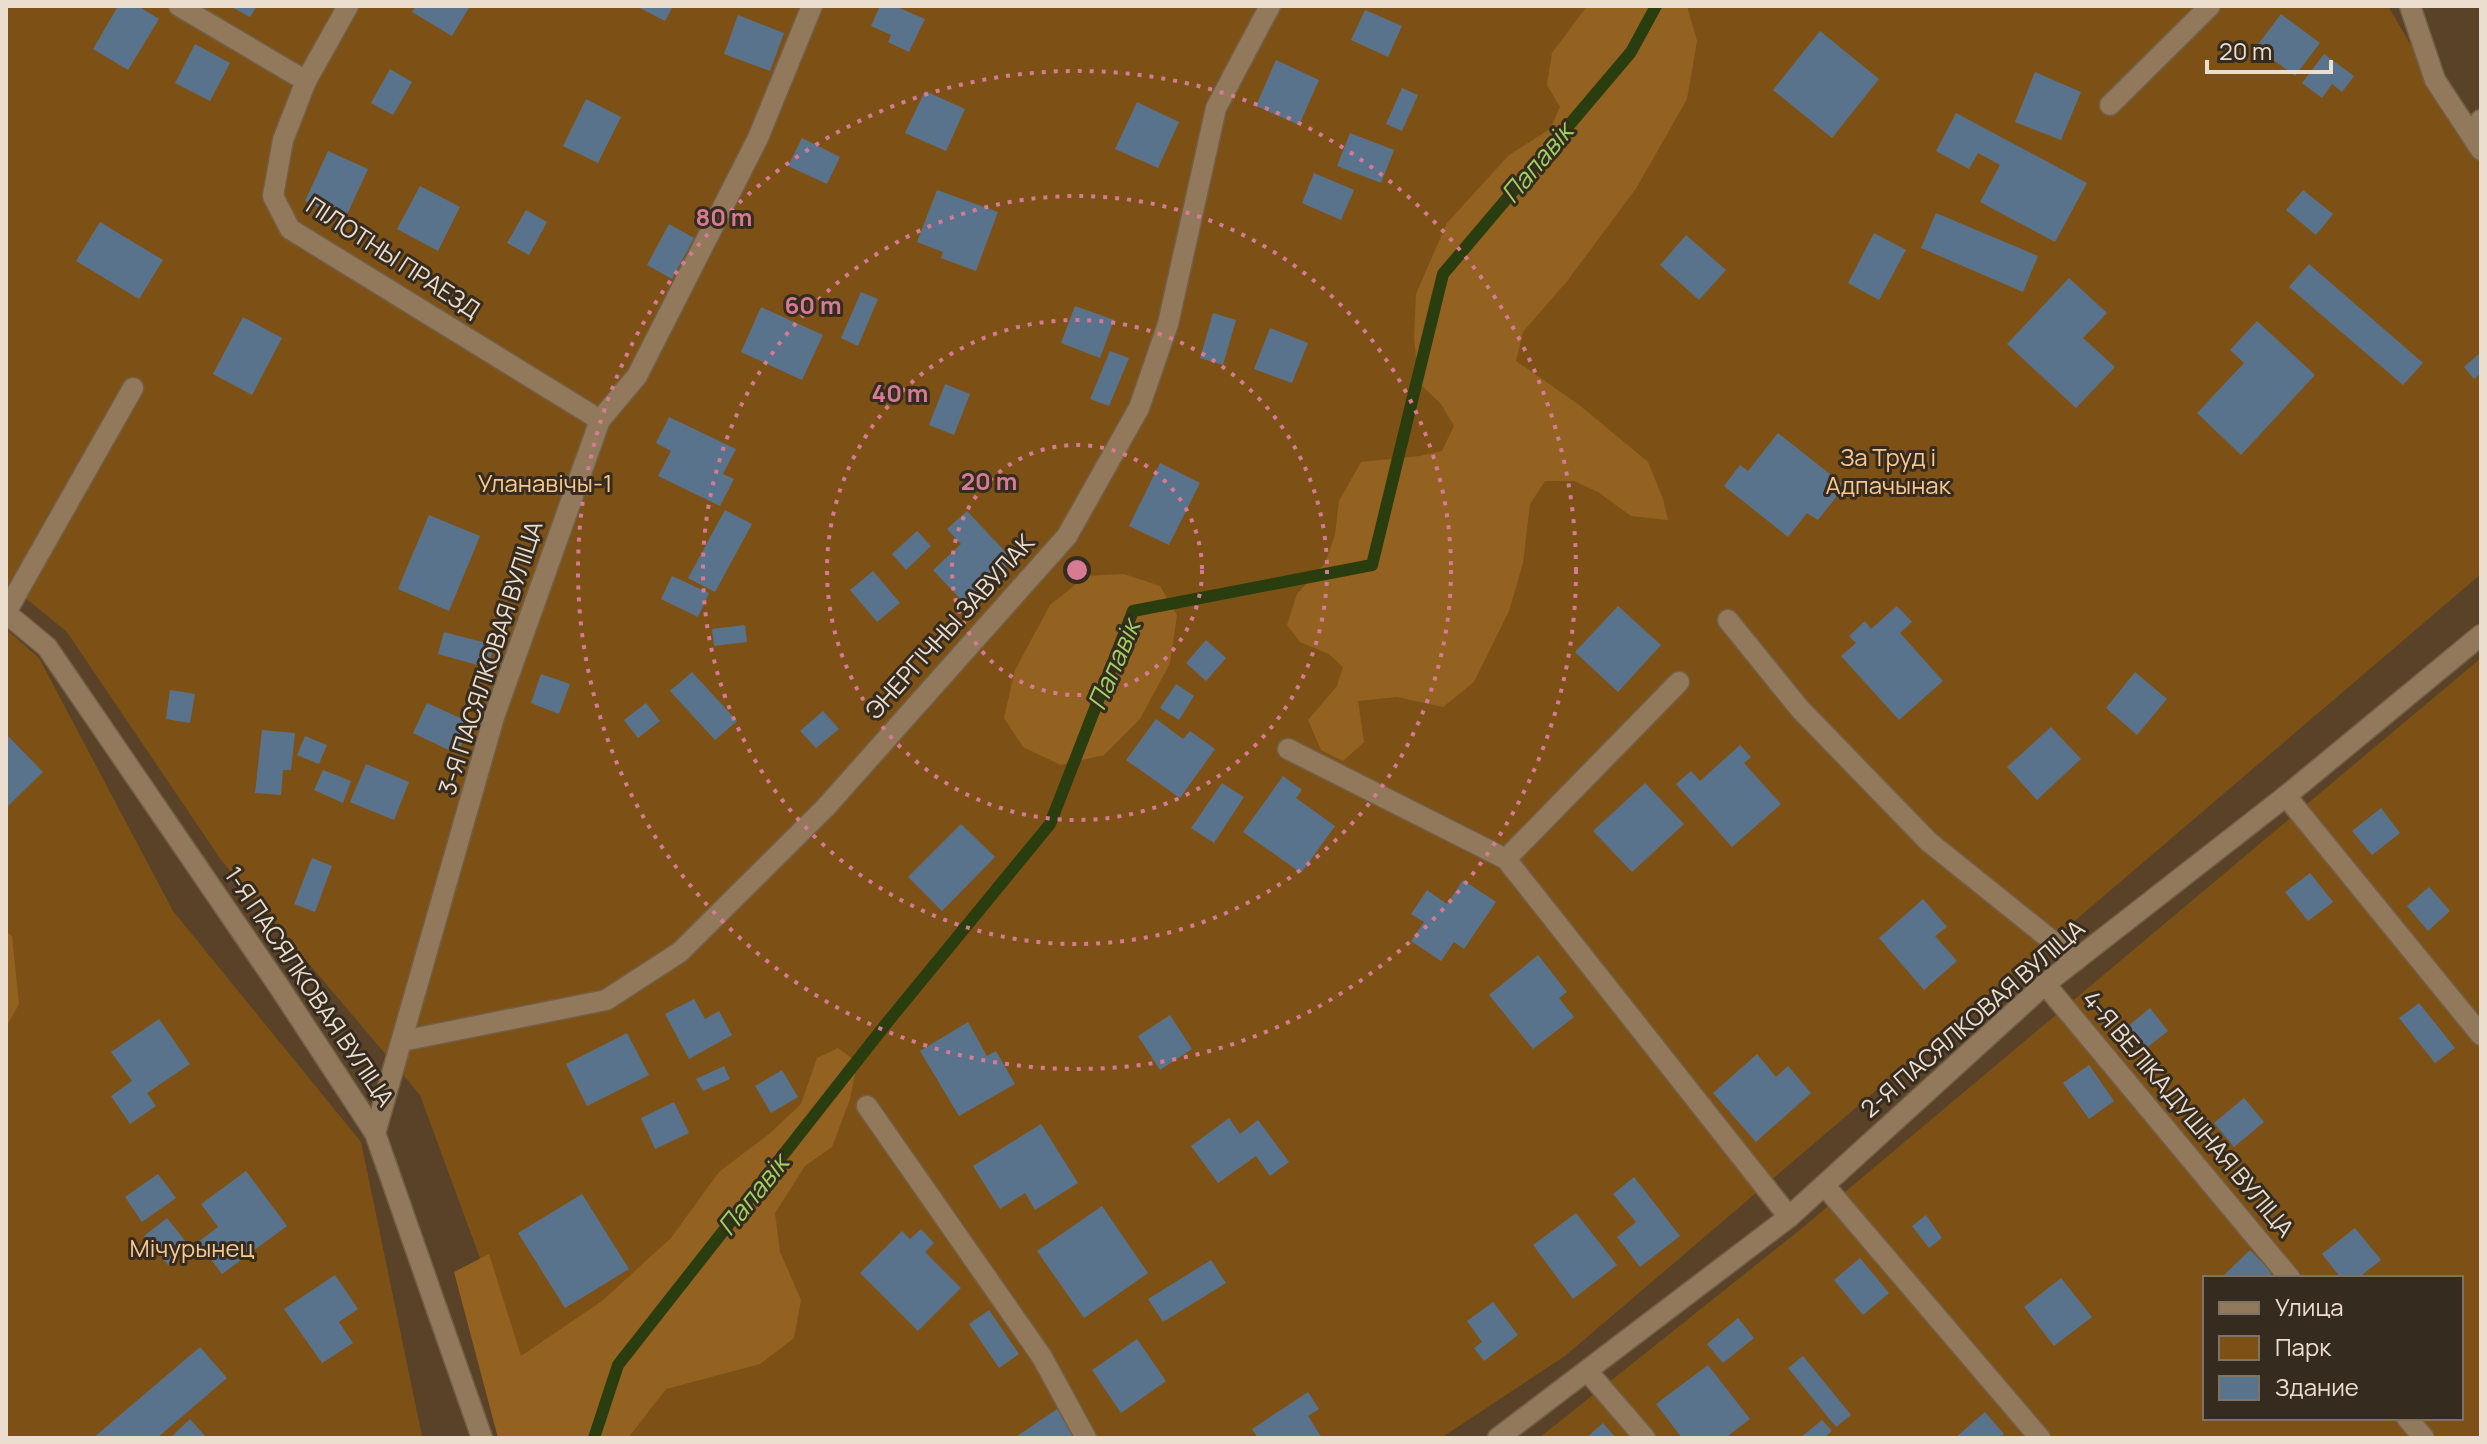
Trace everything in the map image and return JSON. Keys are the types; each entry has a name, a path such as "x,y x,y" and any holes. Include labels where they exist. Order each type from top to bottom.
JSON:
{"street":[{"path":"179,6 306,81"},
{"name":"ПІЛОТНЫ ПРАЕЗД","path":"348,6 306,81 283,140 273,196 290,229 600,420"},
{"name":"3-Я ПАСЯЛКОВАЯ ВУЛІЦА","path":"375,1133 494,717 600,420 637,376 758,138 812,6"},
{"name":"ЭНЕРГІЧНЫ ЗАВУЛАК","path":"402,1041 606,1000 680,952 826,807 1067,536 1139,408 1168,324 1216,108 1270,6"},
{"path":"2110,105 2210,6"},
{"path":"2410,6 2435,80 2477,134"},
{"path":"6,612 133,388"},
{"name":"1-Я ПАСЯЛКОВАЯ ВУЛІЦА","path":"6,612 47,647 375,1133 482,1438"},
{"path":"1728,620 1800,709 1929,842 2076,960"},
{"name":"2-Я ПАСЯЛКОВАЯ ВУЛІЦА","path":"1498,1438 1789,1217 2045,984 2286,796 2481,635"},
{"path":"1506,859 1679,682"},
{"path":"1288,749 1506,859 1789,1217"},
{"path":"2286,796 2481,1035"},
{"name":"4-Я ВЕЛІКАДУШНАЯ ВУЛІЦА","path":"2045,984 2288,1276"},
{"path":"867,1106 1042,1357 1086,1438"},
{"path":"1825,1186 2040,1438"},
{"path":"1588,1372 1645,1438"},
{"path":"2409,1420 2424,1438"}],"green space":[{"path":"6,6 2388,6 2481,164 2481,574 1565,1356 1441,1438 546,1438 420,1095 221,860 67,632 6,582"},
{"name":"Мічурынец","path":"6,629 39,658 173,911 361,1142 422,1436 419,1438 6,1438"},
{"path":"2481,658 2481,1438 1539,1438 1801,1229"}],"shaded area":[{"path":"1587,6 1687,6 1697,41 1687,99 1637,187 1568,280 1523,332 1516,361 1578,404 1648,462 1668,520 1631,516 1598,492 1574,481 1545,481 1530,504 1523,563 1509,611 1474,682 1443,707 1397,697 1358,701 1364,742 1343,761 1321,750 1308,720 1337,686 1343,667 1329,654 1300,642 1287,625 1297,594 1325,563 1335,535 1339,501 1361,462 1442,451 1454,426 1441,404 1419,383 1414,338 1416,294 1447,223 1509,155 1550,129 1560,107 1547,85 1552,53"},
{"path":"1124,574 1160,586 1177,615 1170,663 1140,719 1104,755 1061,765 1023,747 1004,718 1015,670 1050,605 1086,576"},
{"path":"6,931 12,936 19,1004 6,1027"},
{"path":"838,1048 857,1062 850,1099 832,1147 805,1166 775,1213 780,1252 801,1300 794,1338 760,1364 666,1389 628,1438 498,1438 454,1272 489,1254 521,1356 602,1301 671,1238 719,1172 769,1134 801,1104 817,1058"}],"building":[{"path":"118,6 138,6 159,19 128,70 93,49"},
{"path":"230,6 257,6 250,17"},
{"path":"416,6 470,6 452,36 412,12"},
{"path":"636,6 673,6 665,21"},
{"path":"880,6 895,6 925,19 909,52 888,42 891,35 871,26"},
{"path":"1365,10 1402,26 1388,57 1351,40"},
{"path":"2281,14 2320,43 2295,76 2256,47"},
{"path":"738,15 784,33 770,71 724,54"},
{"path":"1820,31 1879,79 1832,138 1773,90"},
{"path":"195,44 230,63 210,101 175,83"},
{"path":"2324,54 2354,76 2342,92 2332,84 2322,98 2302,83"},
{"path":"1276,60 1319,80 1299,125 1256,106"},
{"path":"390,69 412,82 393,115 371,103"},
{"path":"2035,72 2081,92 2061,140 2015,122"},
{"path":"1402,88 1418,95 1402,131 1386,124"},
{"path":"925,91 965,109 946,151 905,133"},
{"path":"586,99 621,117 598,163 563,146"},
{"path":"1137,102 1179,122 1158,168 1115,149"},
{"path":"1956,113 2087,183 2055,242 1980,202 2000,165 1978,153 1969,169 1936,151"},
{"path":"1350,133 1394,150 1381,183 1337,166"},
{"path":"802,138 840,157 827,184 788,166"},
{"path":"328,151 368,169 345,219 305,201"},
{"path":"1314,173 1354,190 1341,220 1302,203"},
{"path":"420,186 460,207 438,251 397,229"},
{"path":"937,190 998,212 976,271 941,258 943,252 917,242"},
{"path":"2303,190 2333,214 2316,235 2286,210"},
{"path":"526,210 547,222 529,255 507,243"},
{"path":"1936,213 2038,256 2023,292 1921,248"},
{"path":"100,222 163,260 139,299 76,261"},
{"path":"669,224 694,238 672,279 647,265"},
{"path":"1874,233 1906,250 1879,300 1848,283"},
{"path":"1686,235 1726,270 1699,300 1660,265"},
{"path":"2309,264 2423,363 2403,385 2289,287"},
{"path":"2069,278 2107,313 2083,338 2115,367 2076,408 2007,344"},
{"path":"861,292 878,299 858,346 841,338"},
{"path":"1075,306 1114,320 1100,358 1061,343"},
{"path":"761,307 823,335 802,380 741,352"},
{"path":"1213,313 1236,320 1223,365 1200,358"},
{"path":"243,317 282,338 252,395 213,374"},
{"path":"2257,321 2315,375 2241,455 2197,413 2244,363 2230,350"},
{"path":"1270,328 1308,343 1292,383 1254,369"},
{"path":"1110,351 1129,358 1109,406 1090,399"},
{"path":"2481,352 2481,373 2474,379 2464,367"},
{"path":"945,384 970,394 954,435 929,425"},
{"path":"669,417 736,449 723,474 734,479 720,506 658,476 671,451 656,443"},
{"path":"1778,433 1845,486 1818,520 1807,513 1788,537 1724,486 1740,465 1748,471"},
{"path":"1160,463 1200,483 1169,545 1129,526"},
{"path":"725,510 752,524 715,592 688,578"},
{"path":"967,511 1013,560 965,604 933,570 961,544 947,529"},
{"path":"429,515 480,536 449,611 398,589"},
{"path":"917,531 931,546 906,570 892,554"},
{"path":"873,571 900,603 877,622 850,590"},
{"path":"672,576 709,593 698,617 661,599"},
{"path":"1618,606 1661,645 1618,692 1575,652"},
{"path":"1897,606 1912,622 1900,633 1943,681 1899,720 1841,656 1856,643 1849,636 1865,621 1871,629"},
{"path":"745,625 747,642 714,646 712,629"},
{"path":"444,632 494,645 488,668 438,654"},
{"path":"1206,640 1226,658 1206,681 1186,663"},
{"path":"692,672 737,721 715,740 670,691"},
{"path":"2135,672 2167,699 2137,735 2106,708"},
{"path":"541,674 570,684 559,714 531,703"},
{"path":"1176,684 1194,696 1179,720 1160,708"},
{"path":"170,690 195,694 190,723 166,719"},
{"path":"427,703 471,723 457,754 413,733"},
{"path":"646,703 660,721 638,738 624,720"},
{"path":"823,711 839,729 816,748 800,731"},
{"path":"1156,719 1183,739 1190,731 1215,749 1180,798 1126,760"},
{"path":"2051,727 2081,759 2037,800 2007,767"},
{"path":"262,730 295,733 291,770 283,770 281,795 255,793"},
{"path":"8,736 43,772 6,808 6,738"},
{"path":"305,736 327,745 319,764 297,755"},
{"path":"1740,745 1751,757 1744,763 1781,804 1732,847 1676,784 1691,771 1700,781"},
{"path":"366,764 409,782 394,820 350,802"},
{"path":"323,770 351,781 343,803 314,790"},
{"path":"1283,776 1302,790 1296,798 1335,826 1301,873 1243,832"},
{"path":"1222,783 1244,797 1214,843 1191,828"},
{"path":"1645,783 1684,824 1632,872 1593,831"},
{"path":"2381,808 2400,833 2372,855 2352,831"},
{"path":"961,824 995,857 942,911 908,877"},
{"path":"312,858 332,866 315,912 294,904"},
{"path":"2310,873 2333,902 2308,921 2285,892"},
{"path":"1463,880 1496,902 1464,949 1454,942 1441,961 1411,941 1424,922 1411,914 1427,890 1447,904"},
{"path":"2429,887 2450,911 2428,931 2407,906"},
{"path":"1923,899 1947,927 1935,936 1957,961 1924,990 1879,938"},
{"path":"1538,955 1567,992 1559,998 1574,1017 1533,1049 1489,995"},
{"path":"694,999 705,1019 719,1011 732,1035 689,1059 665,1014"},
{"path":"2419,1003 2455,1048 2435,1063 2399,1018"},
{"path":"2150,1008 2168,1031 2145,1049 2127,1027"},
{"path":"1170,1015 1192,1049 1160,1070 1138,1036"},
{"path":"159,1019 190,1064 147,1093 156,1106 130,1124 111,1096 132,1081 111,1052"},
{"path":"968,1022 987,1056 996,1051 1015,1084 959,1116 920,1051"},
{"path":"627,1033 649,1075 587,1106 566,1064"},
{"path":"1757,1054 1776,1077 1788,1066 1811,1093 1756,1142 1713,1093"},
{"path":"2089,1065 2114,1101 2089,1119 2063,1083"},
{"path":"724,1066 730,1079 703,1091 696,1079"},
{"path":"782,1070 798,1097 771,1113 755,1086"},
{"path":"2244,1098 2264,1122 2234,1147 2214,1123"},
{"path":"674,1102 689,1133 655,1149 641,1118"},
{"path":"1229,1118 1240,1134 1258,1120 1289,1162 1270,1176 1256,1156 1218,1183 1191,1146"},
{"path":"1041,1124 1078,1183 1035,1210 1025,1193 1000,1209 973,1166"},
{"path":"246,1171 287,1226 222,1274 198,1242 218,1227 201,1204"},
{"path":"158,1174 176,1198 142,1222 125,1197"},
{"path":"1634,1177 1680,1236 1640,1267 1617,1237 1636,1222 1613,1194"},
{"path":"582,1194 629,1269 565,1308 518,1233"},
{"path":"1102,1206 1148,1273 1084,1318 1037,1251"},
{"path":"1576,1213 1617,1265 1573,1299 1533,1245"},
{"path":"1926,1215 1942,1238 1929,1248 1912,1226"},
{"path":"167,1218 190,1247 168,1265 144,1236"},
{"path":"2355,1228 2381,1260 2361,1276 2339,1276 2322,1254"},
{"path":"921,1229 934,1243 925,1252 961,1288 918,1331 860,1273 902,1231 910,1239"},
{"path":"2250,1250 2272,1273 2269,1276 2223,1276"},
{"path":"1860,1258 1889,1293 1863,1315 1834,1280"},
{"path":"1211,1260 1226,1283 1163,1322 1148,1299"},
{"path":"335,1275 358,1309 339,1322 353,1343 322,1363 284,1309"},
{"path":"2061,1278 2092,1317 2054,1346 2024,1307"},
{"path":"1493,1302 1518,1335 1484,1361 1474,1348 1482,1342 1467,1321"},
{"path":"989,1310 1019,1354 999,1368 969,1324"},
{"path":"1738,1318 1754,1338 1723,1363 1707,1344"},
{"path":"1137,1339 1166,1381 1121,1413 1092,1370"},
{"path":"200,1347 227,1378 157,1438 93,1438"},
{"path":"1803,1356 1851,1415 1836,1427 1788,1368"},
{"path":"1708,1365 1750,1419 1725,1438 1682,1438 1656,1404"},
{"path":"1308,1392 1319,1409 1308,1416 1322,1438 1258,1438 1252,1429"},
{"path":"1057,1409 1077,1438 1014,1438"},
{"path":"1985,1412 2004,1434 1999,1438 1955,1438"},
{"path":"190,1419 207,1438 170,1438"},
{"path":"1822,1420 1832,1431 1824,1438 1800,1438"},
{"path":"1603,1423 1616,1438 1586,1438"}],"waterway":[{"name":"Папавік","path":"594,1438 618,1365 886,1024 1050,824 1133,611 1372,565 1443,274 1631,52 1656,6"}],"park label":[{"name":"За Труд і Адпачынак","path":"1888,472"},
{"name":"Уланавічы-1","path":"545,484"}]}
